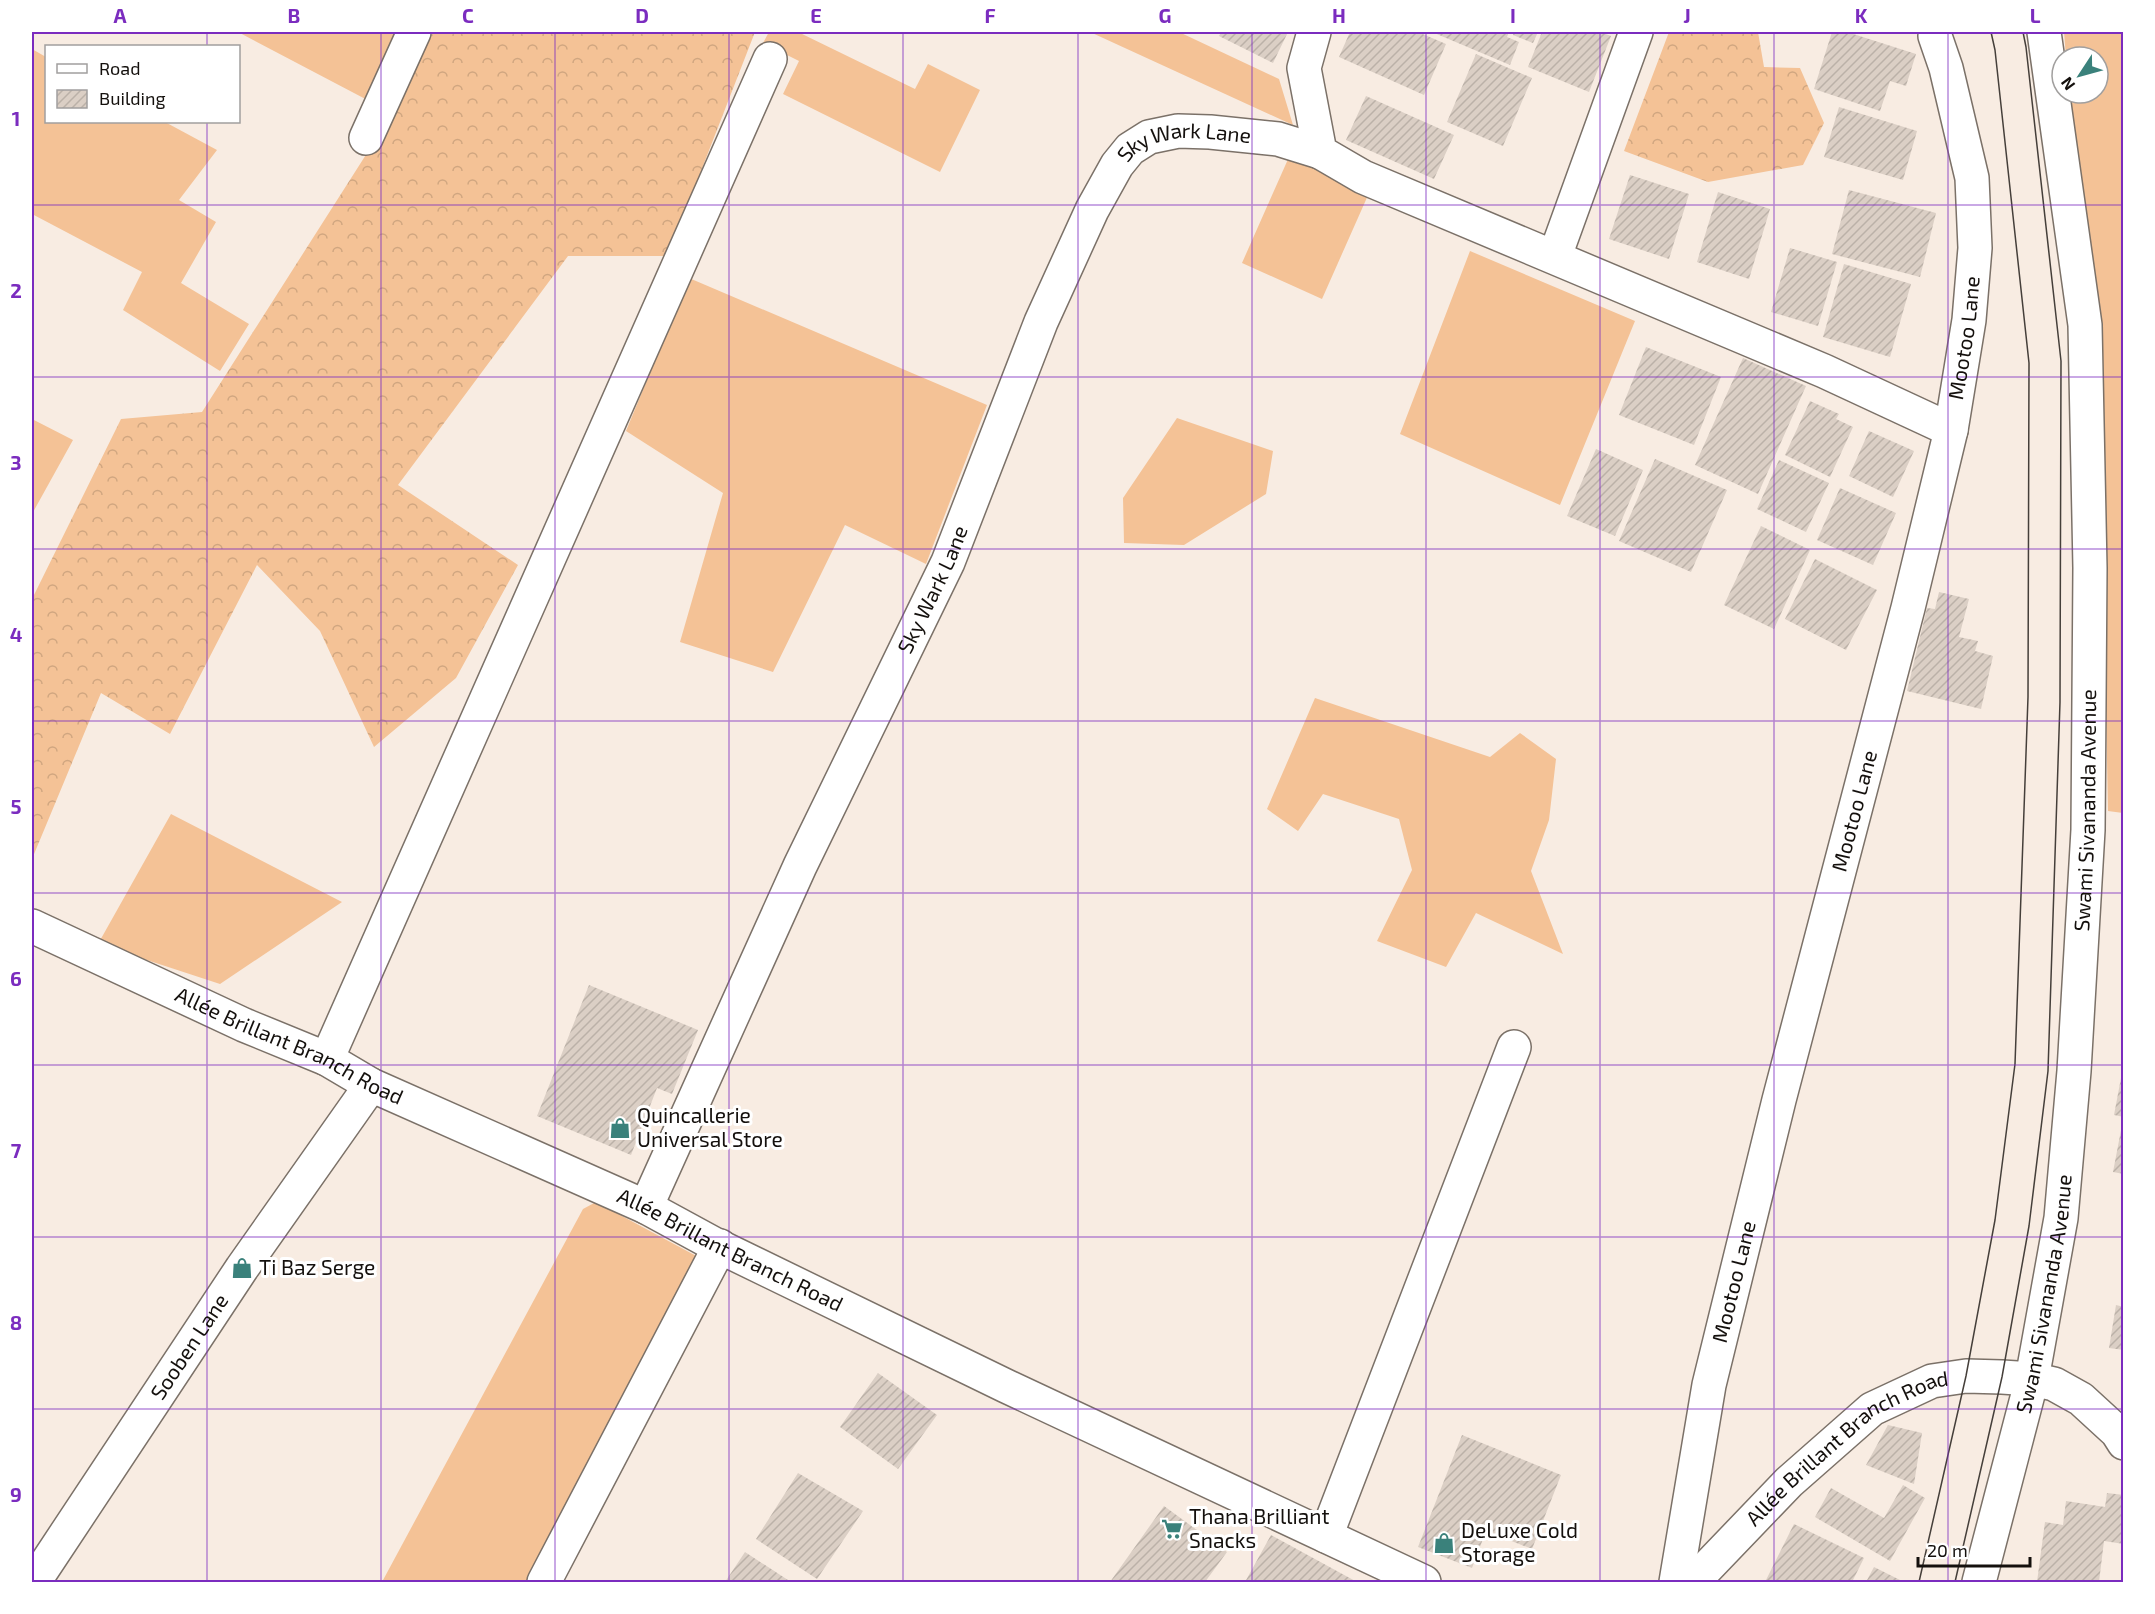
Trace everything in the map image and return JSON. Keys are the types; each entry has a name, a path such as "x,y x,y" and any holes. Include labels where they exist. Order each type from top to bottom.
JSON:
{"street":[{"path":"366,138 414,32"},
{"path":"1314,32 1304,68 1320,152"},
{"path":"1555,256 1636,32"},
{"name":"Swami Sivananda Avenue","path":"1979,1582 2032,1379 2061,1218 2074,1071 2088,830 2090,580 2085,325 2044,32"},
{"name":"Mootoo Lane","path":"1676,1582 1712,1374 1779,1100 1908,608 1951,430 1969,320 1975,248 1972,178 1946,68 1935,36"},
{"path":"327,1059 770,59"},
{"name":"Sky Wark Lane","path":"646,1207 800,866 948,562 1041,322 1092,210 1117,165 1130,149 1149,137 1178,131 1210,132 1278,139 1320,152 1363,177 1824,371 1951,430"},
{"name":"Allée Brillant Branch Road","path":"32,926 243,1025 327,1059 371,1085 646,1207 720,1246 1015,1390 1424,1582"},
{"path":"1326,1536 1514,1047"},
{"name":"Sooben Lane","path":"34,1582 242,1268 371,1085"},
{"path":"544,1582 720,1246"},
{"name":"Allée Brillant Branch Road","path":"1693,1582 1789,1482 1872,1409 1932,1381 1966,1376 2032,1379 2054,1384 2081,1399 2117,1432 2124,1443"}],"green space":[{"path":"238,32 410,32 373,103"},
{"path":"433,32 755,32 668,256 568,256 398,485 518,565 456,678 374,747 320,631 257,565 170,734 101,693 32,859 32,599 121,419 202,412 376,139"},
{"path":"769,32 798,32 915,89 928,64 980,90 940,172 783,94 799,61 763,43"},
{"path":"1090,32 1179,32 1279,79 1293,125"},
{"path":"1669,32 1758,32 1764,67 1800,68 1824,123 1803,165 1708,182 1624,151"},
{"path":"2064,32 2123,32 2123,813 2108,811 2100,395 2071,105 2110,105 2110,45 2065,45"},
{"path":"32,49 45,56 45,123 167,123 217,150 179,200 216,222 181,283 249,324 220,371 123,310 142,272 32,214"},
{"path":"1289,157 1369,193 1322,299 1242,263"},
{"path":"1470,251 1635,321 1560,505 1400,434"},
{"path":"689,278 987,405 926,564 845,525 773,672 680,642 723,493 626,431"},
{"path":"1177,418 1273,451 1266,494 1184,545 1124,543 1123,498"},
{"path":"32,419 73,440 32,514"},
{"path":"1315,698 1490,757 1520,733 1556,759 1549,820 1531,871 1563,954 1476,913 1446,967 1377,941 1412,870 1399,819 1323,794 1298,831 1267,809"},
{"path":"171,814 342,902 220,984 98,944"},
{"path":"596,1202 700,1258 529,1582 382,1582 583,1209"}],"building":[{"path":"1221,32 1288,32 1273,63 1219,36"},
{"path":"1350,32 1418,32 1446,44 1424,95 1339,57"},
{"path":"1432,32 1509,32 1507,37 1519,42 1510,65"},
{"path":"1514,32 1538,32 1533,43 1513,35"},
{"path":"1542,32 1600,32 1611,36 1589,92 1528,67"},
{"path":"1832,32 1847,32 1916,54 1906,86 1890,81 1880,111 1814,89"},
{"path":"1476,54 1532,78 1503,146 1447,122"},
{"path":"1366,96 1454,135 1434,179 1346,140"},
{"path":"1839,107 1917,131 1903,180 1824,157"},
{"path":"1630,175 1689,194 1669,259 1609,239"},
{"path":"1849,190 1936,213 1920,277 1832,254"},
{"path":"1718,192 1770,209 1749,279 1697,262"},
{"path":"1790,248 1837,262 1818,326 1771,312"},
{"path":"1844,264 1911,284 1890,357 1823,337"},
{"path":"1646,347 1721,377 1694,445 1619,415"},
{"path":"1743,358 1806,386 1758,494 1695,465"},
{"path":"1810,401 1839,414 1836,419 1853,427 1830,477 1785,455"},
{"path":"1869,431 1914,451 1893,497 1849,476"},
{"path":"1596,449 1643,470 1615,536 1567,516"},
{"path":"1655,459 1727,490 1691,572 1619,541"},
{"path":"1779,460 1829,483 1806,532 1757,509"},
{"path":"1840,488 1896,513 1873,565 1817,540"},
{"path":"1761,526 1810,550 1774,629 1724,605"},
{"path":"1815,559 1877,590 1846,650 1785,619"},
{"path":"1939,592 1969,599 1959,637 1978,641 1975,651 1993,656 1981,709 1907,691 1927,608 1935,609"},
{"path":"589,985 698,1030 672,1094 657,1088 631,1155 537,1116"},
{"path":"2121,1078 2124,1079 2124,1117 2114,1115"},
{"path":"2122,1125 2124,1126 2124,1174 2113,1172"},
{"path":"2116,1305 2124,1307 2124,1350 2109,1348"},
{"path":"878,1373 937,1415 898,1469 840,1427"},
{"path":"1888,1425 1922,1433 1914,1484 1866,1465"},
{"path":"1462,1435 1561,1475 1532,1549 1486,1531 1472,1568 1418,1547"},
{"path":"798,1473 863,1511 817,1579 756,1539"},
{"path":"1903,1485 1925,1498 1890,1561 1815,1517 1831,1488 1884,1518"},
{"path":"2107,1493 2124,1495 2124,1544 2104,1541 2099,1582 2037,1582 2045,1522 2063,1525 2066,1501 2105,1507"},
{"name":"Thana Brilliant Snacks","path":"1164,1506 1227,1552 1205,1582 1110,1582"},
{"path":"1794,1524 1864,1558 1852,1582 1771,1582 1766,1580"},
{"path":"1271,1535 1357,1582 1245,1582"},
{"path":"745,1552 791,1582 725,1582"},
{"path":"1874,1567 1904,1582 1866,1582"}],"tram line":[{"path":"1919,1582 1966,1376 1995,1220 2015,1064 2028,697 2029,363 1995,50 1991,32"},
{"path":"1955,1582 2002,1377 2029,1226 2048,1071 2060,702 2061,361 2023,32"}],"place":[{"name":"Quincallerie Universal Store","path":"620,1128"},
{"name":"Ti Baz Serge","path":"242,1268"},
{"name":"Thana Brilliant Snacks","path":"1172,1529"},
{"name":"DeLuxe Cold Storage","path":"1444,1543"}]}
